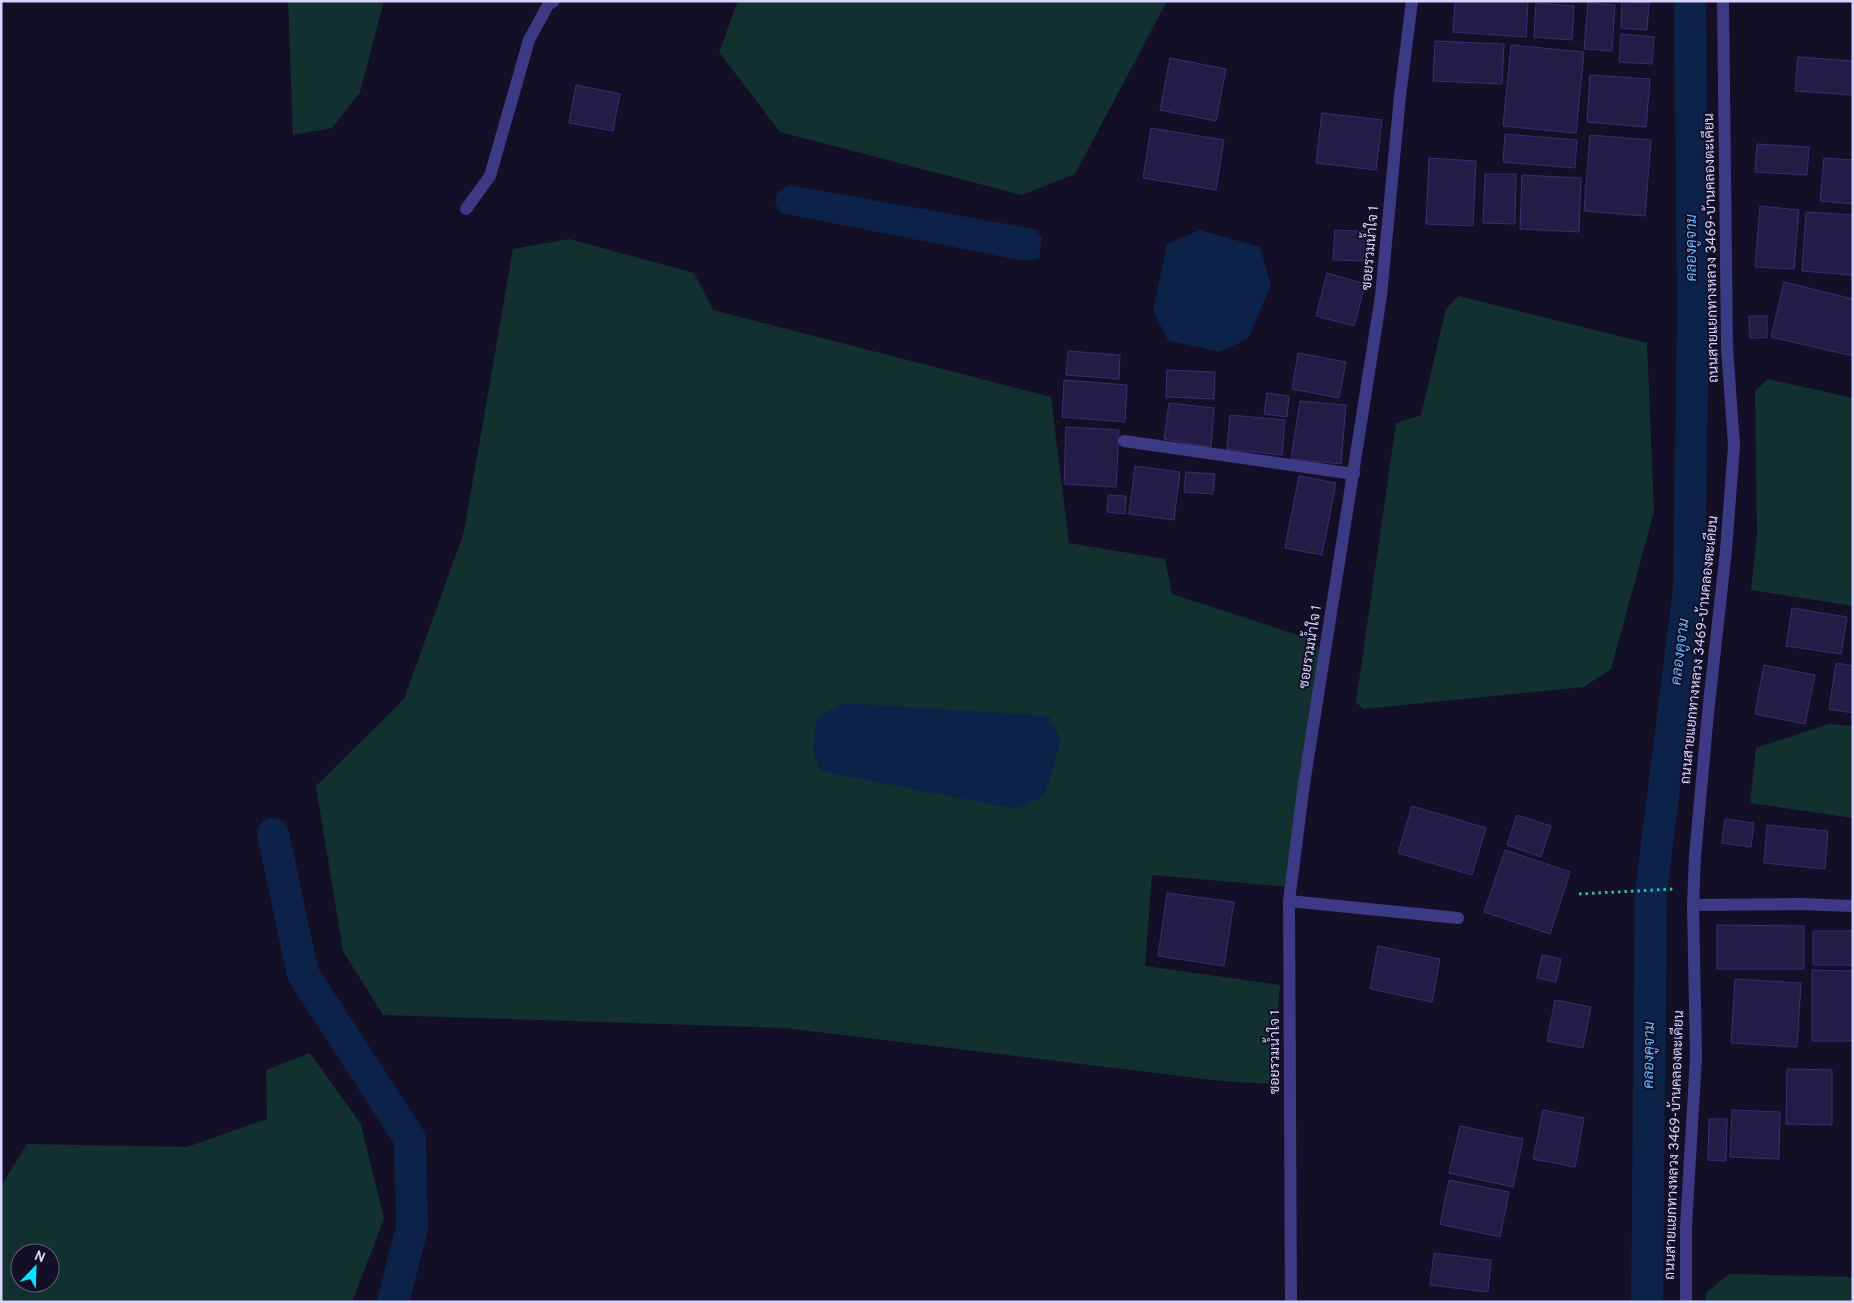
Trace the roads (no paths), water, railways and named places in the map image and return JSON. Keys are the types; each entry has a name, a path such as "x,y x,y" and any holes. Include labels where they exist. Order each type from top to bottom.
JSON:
{"street":[{"path":"466,209 490,176 529,40 548,6 554,1"},
{"name":"ซอยรวมน้ำใจ 1","path":"1290,1302 1289,902 1304,784 1381,296 1400,96 1412,1"},
{"name":"ถนนสายแยกทางหลวง 3469-บ้านคลองตะเคียน","path":"1686,1302 1686,1226 1696,1057 1693,905 1707,722 1726,550 1734,446 1727,347 1723,1"},
{"path":"1124,441 1354,474"},
{"path":"1289,902 1458,918"},
{"path":"1693,905 1801,904 1853,906"}],"water":[{"path":"789,185 1035,229 1042,237 1039,259 1024,261 781,213 775,203 777,193"},
{"path":"1200,230 1260,247 1271,285 1248,339 1219,352 1168,340 1153,311 1167,244"},
{"path":"844,703 1049,716 1061,740 1045,795 1016,809 821,771 813,752 817,717"}],"waterway":[{"name":"คลองคูจาม","path":"1647,1302 1651,891 1689,590 1693,313 1690,1"},
{"path":"273,834 303,974 410,1139 412,1228 393,1302"}]}
